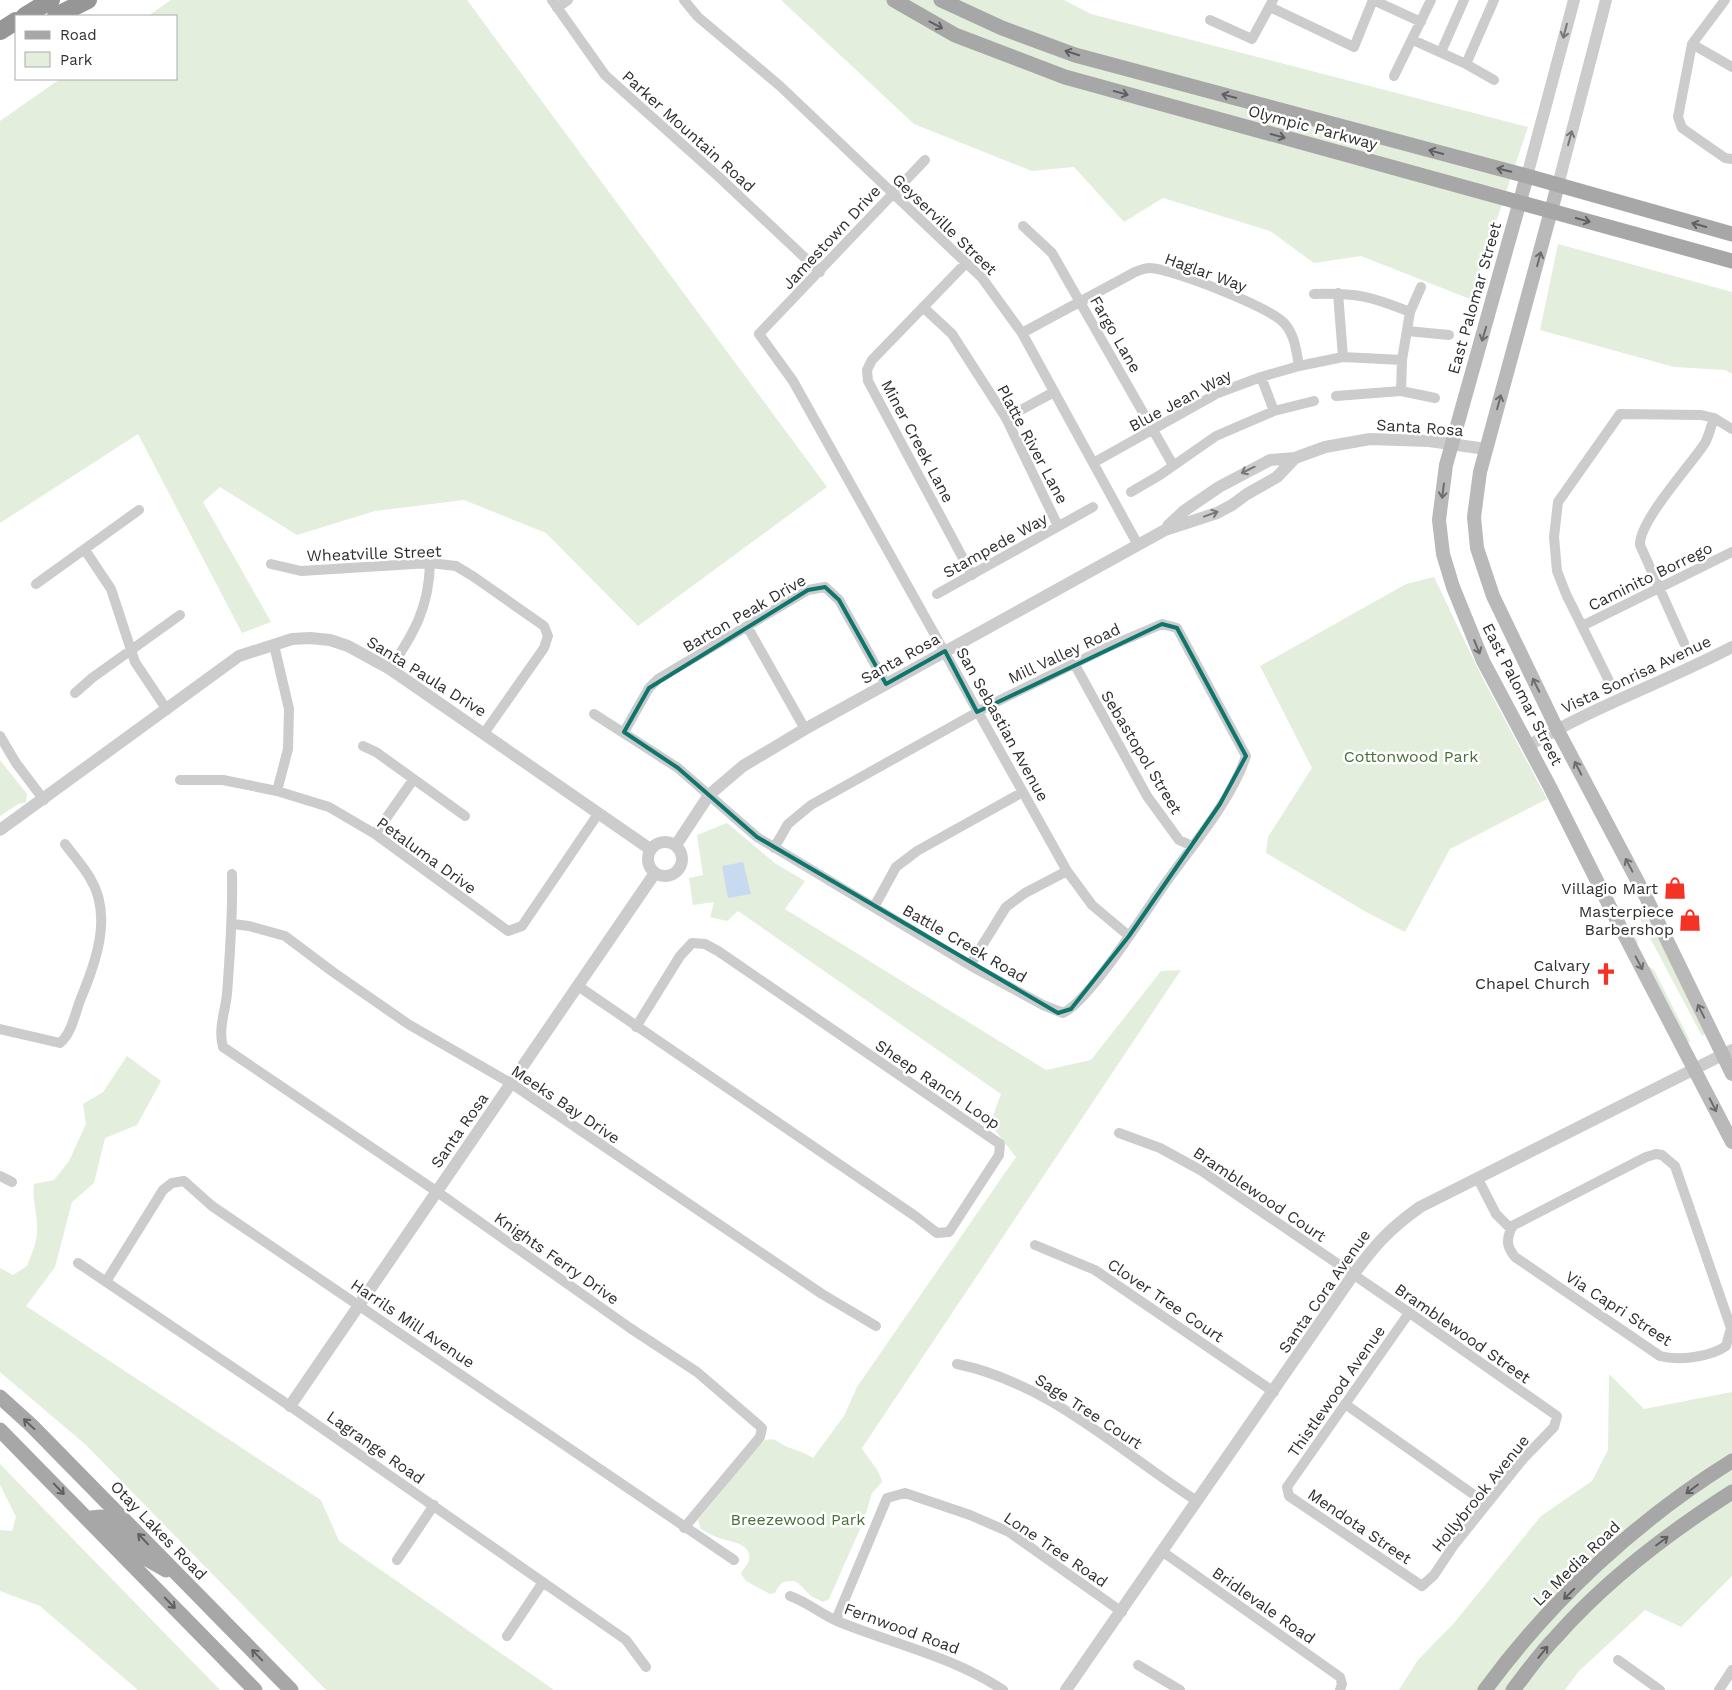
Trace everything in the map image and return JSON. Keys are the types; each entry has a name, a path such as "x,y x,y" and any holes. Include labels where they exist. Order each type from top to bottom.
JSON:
{"highway":[{"path":"27,15 51,0"},
{"path":"58,15 88,0"},
{"path":"0,31 15,22"},
{"path":"0,39 15,33"}],"main road":[{"name":"Olympic Parkway","path":"894,0 955,35 1065,77 1732,260"},
{"name":"Olympic Parkway","path":"941,0 1002,28 1075,54 1527,176 1732,234"},
{"name":"East Palomar Street","path":"1527,176 1487,325 1446,465 1439,520 1442,554 1483,661 1732,1142"},
{"name":"East Palomar Street","path":"1558,185 1480,472 1474,517 1477,548 1493,596 1557,729 1727,1052 1732,1074"},
{"name":"Otay Lakes Road","path":"0,1398 31,1426 291,1690"},
{"path":"0,1430 255,1690"},
{"name":"La Media Road","path":"1485,1690 1540,1622 1619,1543 1712,1473 1732,1461"},
{"path":"1513,1690 1556,1636 1613,1580 1674,1532 1732,1492"},
{"path":"87,1518 101,1518 140,1555 182,1579"}],"street":[{"path":"554,4 568,0"},
{"name":"Geyserville Street","path":"684,0 698,17 780,86 982,278 1022,333 1138,545"},
{"path":"1210,20 1252,39 1272,3 1354,47 1373,0 1421,22"},
{"path":"1394,76 1432,0"},
{"path":"1441,52 1464,0"},
{"path":"1466,64 1494,0"},
{"name":"East Palomar Street","path":"1527,176 1574,0"},
{"name":"East Palomar Street","path":"1558,185 1606,0"},
{"path":"1725,0 1692,44 1678,117 1682,128 1725,158 1732,159"},
{"name":"Parker Mountain Road","path":"554,4 605,75 820,272"},
{"path":"1412,40 1466,64 1494,80"},
{"path":"1692,44 1732,67"},
{"name":"Jamestown Drive","path":"759,334 925,160"},
{"name":"Fargo Lane","path":"1023,226 1052,253 1173,465"},
{"name":"Miner Creek Lane","path":"966,263 872,360 867,370 868,381 972,575"},
{"name":"Haglar Way","path":"1022,333 1135,272 1148,268 1168,270 1207,285 1280,320 1289,329 1294,340 1299,366"},
{"path":"1401,391 1402,360 1410,312 1421,287"},
{"path":"1314,294 1338,293 1372,297 1410,312"},
{"path":"1338,293 1343,357"},
{"name":"Platte River Lane","path":"923,307 952,334 1006,418 1058,526"},
{"path":"1407,330 1449,335"},
{"name":"San Sebastian Avenue","path":"759,334 787,370 1067,871 1092,905 1129,936"},
{"name":"Blue Jean Way","path":"1093,463 1218,393 1261,377 1299,366 1343,357 1402,360"},
{"path":"1261,377 1274,411"},
{"path":"1336,396 1401,391 1436,398"},
{"path":"1006,418 1054,392"},
{"path":"1131,492 1216,436 1274,411 1314,401"},
{"path":"1610,682 1557,571 1554,537 1558,502 1620,414 1701,415 1714,418 1732,428"},
{"path":"1684,643 1658,590 1640,545 1642,532 1706,441 1714,418"},
{"name":"Santa Rosa","path":"1165,530 1184,512 1242,473 1270,460 1295,458 1325,447 1370,439 1402,438 1486,449"},
{"name":"Santa Rosa","path":"676,845 709,794 742,766 805,729 1165,530 1217,513 1232,505 1277,477 1295,458"},
{"name":"Stampede Way","path":"937,594 1093,507"},
{"path":"36,584 139,510"},
{"path":"85,550 111,589 131,650 143,676 167,710"},
{"name":"Caminito Borrego","path":"1582,626 1732,552"},
{"path":"390,669 419,623 426,603 430,563"},
{"name":"Wheatville Street","path":"271,564 301,571 430,563 456,566 544,626 548,636 544,648 485,732"},
{"name":"Barton Peak Drive","path":"624,732 649,688 658,679 748,628 808,590 825,587 839,600 886,684"},
{"path":"75,693 92,678 180,615"},
{"name":"Mill Valley Road","path":"774,848 788,824 812,805 977,712 1108,647 1162,624 1177,628 1246,756"},
{"path":"748,628 805,729"},
{"name":"Santa Paula Drive","path":"0,830 44,800 240,656 292,639 310,638 330,640 348,646 390,669 485,732 598,814 650,849"},
{"path":"274,645 289,709 288,749 277,791"},
{"name":"Vista Sonrisa Avenue","path":"1528,746 1557,729 1732,646"},
{"name":"Sebastopol Street","path":"1074,665 1147,796 1179,840 1192,846"},
{"name":"Battle Creek Road","path":"594,714 678,768 740,824 774,848 970,965 1043,1005 1063,1013 1071,1010 1129,936 1240,773 1246,756"},
{"path":"0,736 16,763 44,800"},
{"path":"363,746 376,752 465,816"},
{"name":"Petaluma Drive","path":"180,780 223,780 277,791 329,807 375,834 508,931 522,926 598,814"},
{"path":"375,834 413,780"},
{"path":"874,907 896,867 917,851 1023,792"},
{"path":"659,842 671,842 676,845 682,859 679,869 665,876 655,873 648,859 650,849 659,842"},
{"path":"0,1028 60,1043 65,1038 92,968 101,938 99,903 91,879 64,844"},
{"path":"970,965 1006,907 1029,891 1067,871"},
{"name":"Santa Rosa","path":"290,1406 655,873"},
{"path":"232,874 233,924"},
{"name":"Knights Ferry Drive","path":"233,924 226,1012 220,1036 223,1047 436,1191 630,1328 697,1372 762,1428 760,1437 684,1528"},
{"name":"Meeks Bay Drive","path":"233,924 249,926 285,936 408,1024 512,1084 822,1294 876,1326"},
{"name":"Sheep Ranch Loop","path":"578,986 636,1026 937,1232 949,1232 999,1155 1000,1144 718,951 705,944 692,943 680,956 636,1026"},
{"name":"Santa Cora Avenue","path":"1066,1690 1122,1612 1377,1241 1393,1226 1420,1207 1727,1052"},
{"name":"Bramblewood Court","path":"1119,1133 1160,1148 1202,1171 1353,1275"},
{"name":"Via Capri Street","path":"1656,1154 1662,1155 1675,1166 1731,1328 1726,1346 1718,1352 1670,1359 1660,1356 1515,1257 1508,1248 1507,1240 1511,1229 1514,1225 1646,1157 1656,1154"},
{"path":"0,1176 12,1182"},
{"path":"1478,1179 1496,1214 1511,1229"},
{"name":"Harrils Mill Avenue","path":"107,1280 163,1190 172,1183 184,1181 212,1206 359,1304 684,1528 734,1560"},
{"name":"Clover Tree Court","path":"1035,1245 1095,1270 1274,1392"},
{"name":"Lagrange Road","path":"78,1263 107,1280 626,1640 646,1667"},
{"name":"Bramblewood Street","path":"1353,1275 1557,1416"},
{"name":"Thistlewood Avenue","path":"1287,1487 1409,1313"},
{"name":"Sage Tree Court","path":"956,1364 1006,1377 1044,1396 1197,1501"},
{"path":"1345,1404 1487,1504"},
{"name":"Hollybrook Avenue","path":"1422,1586 1434,1575 1523,1459 1554,1427 1557,1416"},
{"name":"Mendota Street","path":"1287,1487 1289,1496 1422,1586"},
{"name":"Lone Tree Road","path":"836,1620 887,1498 905,1493 970,1515 1009,1532 1122,1612"},
{"path":"397,1560 434,1505"},
{"name":"Bridlevale Road","path":"1163,1552 1340,1677 1341,1687"},
{"path":"507,1636 543,1582"},
{"name":"Fernwood Road","path":"790,1596 803,1601 836,1620 962,1665 1003,1690"},
{"path":"1618,1660 1660,1690"},
{"path":"1138,1665 1180,1690"},
{"path":"1719,1690 1732,1670"}],"highlighted area":[{"path":"825,587 839,600 886,684 945,651 977,712 1162,624 1177,628 1246,756 1220,804 1129,936 1071,1009 1058,1013 757,837 678,768 624,732 649,688 808,590"}],"green space":[{"path":"171,0 467,0 827,487 638,626 546,533 464,500 375,511 297,535 220,487 203,502 271,622 242,633 138,434 0,523 0,121 59,80 178,80 178,15 149,15"},
{"path":"781,0 1064,0 1091,14 1528,127 1470,299 1361,256 1314,263 1270,231 1163,198 1124,222 1074,167 1032,171 914,124"},
{"path":"1558,244 1732,292 1732,374 1725,370 1674,367 1540,330"},
{"name":"Cottonwood Park","path":"1434,577 1481,675 1547,799 1450,849 1405,932 1368,913 1266,853 1268,837 1312,768 1260,666 1406,584"},
{"path":"0,760 27,794 26,802 18,804 0,816"},
{"name":"Breezewood Park","path":"727,823 776,864 805,881 785,909 1046,1070 1091,1060 1161,971 1181,970 862,1448 882,1482 872,1493 864,1520 829,1599 823,1602 811,1596 797,1582 783,1582 775,1593 770,1594 746,1581 741,1574 749,1560 747,1550 739,1544 717,1537 701,1529 698,1520 760,1443 765,1440 776,1441 813,1458 844,1416 857,1387 1016,1157 990,1124 1001,1094 738,911 727,921 710,917 714,902 693,905 689,878 703,875 697,835"},
{"path":"1646,916 1648,921 1650,920 1705,1034 1702,1036 1640,919"},
{"path":"1628,936 1636,938 1638,942 1636,947 1644,963 1654,970 1690,1041 1688,1043"},
{"path":"127,1056 161,1081 137,1125 105,1138 94,1183 72,1202 55,1267 26,1306 321,1500 339,1541 554,1690 326,1690 86,1445 0,1372 0,1268 13,1275 27,1266 37,1235 34,1184 54,1180 69,1161 86,1124 83,1104 103,1092"},
{"path":"1609,1374 1644,1409 1732,1392 1732,1576 1681,1627 1645,1610 1578,1672 1565,1690 1399,1690 1418,1660 1454,1623 1541,1516 1592,1481 1608,1450"},
{"path":"0,1464 220,1690 138,1690 40,1606 0,1591 0,1530 12,1531 16,1517 0,1485"}],"water":[{"path":"743,862 751,894 728,898 722,866"}],"place":[{"name":"Villagio Mart","path":"1675,888"},
{"name":"Masterpiece Barbershop","path":"1690,920"},
{"name":"Calvary Chapel Church","path":"1606,974"}]}
